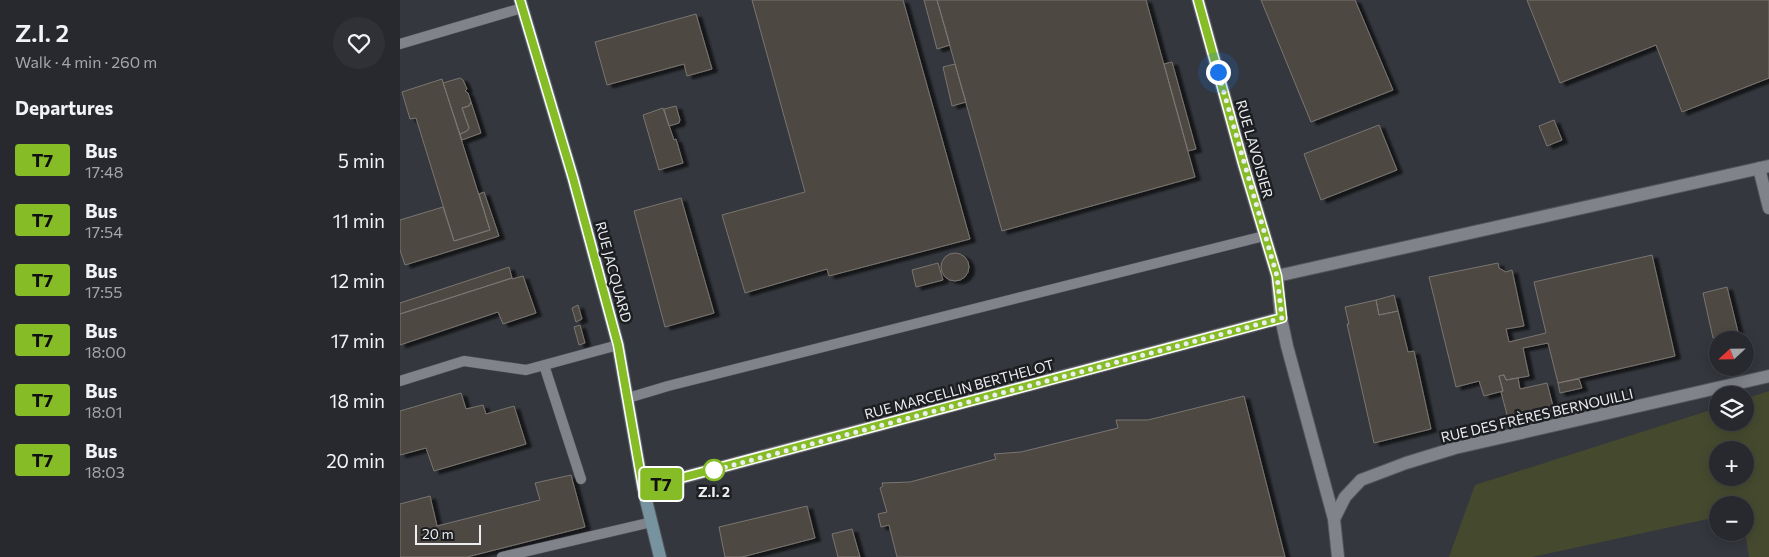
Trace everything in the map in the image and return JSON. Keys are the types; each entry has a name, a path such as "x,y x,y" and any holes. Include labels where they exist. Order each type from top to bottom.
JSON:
{"street":[{"name":"RUE LAVOISIER","path":"1198,0 1277,276"},
{"name":"RUE JACQUARD","path":"521,4 573,178 618,345 643,488 660,557"},
{"path":"1338,557 1334,518 1287,346 1277,276 1764,167 1769,208"},
{"name":"RUE MARCELLIN BERTHELOT","path":"643,488 1282,318"},
{"name":"RUE DES FRÈRES BERNOUILLI","path":"1334,518 1345,497 1361,480 1406,463 1455,448 1769,376"}],"lane":[{"path":"400,44 521,4"},
{"path":"628,398 668,386 1264,236"},
{"path":"400,381 464,361 526,370 618,345"},
{"path":"544,366 581,479"},
{"path":"502,557 652,522"}],"green space":[{"path":"1769,391 1769,557 1749,557 1747,541 1754,541 1754,496 1709,496 1709,519 1532,557 1449,557 1475,485 1709,411 1709,431 1754,431 1754,396"}],"building":[{"path":"752,0 903,0 970,239 829,276 827,269 745,293 722,215 805,192"},
{"path":"924,0 937,0 950,45 937,49"},
{"path":"937,0 1146,0 1195,177 1002,231"},
{"path":"1261,0 1355,0 1393,90 1311,122"},
{"path":"1527,0 1769,0 1769,78 1682,112 1656,45 1560,83"},
{"path":"696,14 712,69 687,76 684,64 607,85 595,42"},
{"path":"1172,62 1196,149 1188,151 1164,64"},
{"path":"955,64 966,102 952,106 943,67"},
{"path":"460,78 463,80 467,89 465,91 468,93 471,102 469,106 462,108 469,128 460,134 443,83"},
{"path":"442,79 490,230 454,241 416,118 410,119 402,92"},
{"path":"471,102 481,133 462,140 460,134 469,128 462,108 469,106"},
{"path":"676,106 680,120 679,123 669,126 664,109"},
{"path":"663,108 674,140 676,139 683,163 659,170 643,115"},
{"path":"1554,120 1562,140 1547,146 1539,126"},
{"path":"1379,125 1397,170 1321,200 1304,154"},
{"path":"484,192 499,236 405,265 400,250 400,220 443,207 454,241 490,230 479,194"},
{"path":"681,198 714,313 665,327 634,211"},
{"path":"955,253 965,257 969,267 965,277 955,281 945,277 941,267 945,257"},
{"path":"1652,255 1675,356 1558,383 1548,343 1523,348 1529,376 1506,380 1504,375 1499,376 1503,391 1484,396 1479,381 1456,387 1429,277 1498,263 1499,268 1506,272 1512,270 1524,326 1506,329 1509,342 1546,333 1534,282"},
{"path":"938,263 943,280 916,287 912,270"},
{"path":"509,267 512,278 400,314 400,303"},
{"path":"523,276 536,313 503,324 498,312 400,345 400,314"},
{"path":"1727,287 1738,331 1711,331 1703,293"},
{"path":"1394,295 1398,311 1379,315 1376,300"},
{"path":"1376,300 1379,315 1398,311 1408,352 1414,351 1431,429 1374,443 1347,324 1349,324 1345,307"},
{"path":"578,305 582,319 576,322 572,308"},
{"path":"580,325 585,343 579,345 574,327"},
{"path":"1504,375 1506,380 1518,378 1520,389 1547,383 1554,410 1509,422 1499,376"},
{"path":"1579,379 1582,388 1560,393 1558,383"},
{"path":"461,393 466,409 483,405 486,414 514,406 526,444 434,471 426,448 400,455 400,411"},
{"path":"1244,396 1285,557 897,557 889,525 881,527 878,514 887,512 880,488 883,486 882,483 910,482 996,459 994,454 1021,452 1118,428 1116,420 1148,420"},
{"path":"571,475 585,527 467,557 400,557 400,504 430,496 437,526 540,500 535,483"},
{"path":"807,506 815,538 742,557 725,557 719,527"},
{"path":"852,529 860,557 838,557 832,534"}],"bus line":[{"name":"T7","path":"520,0 573,178 618,345 643,488 1282,318 1277,276 1243,163 1198,0"}],"place":[{"name":"Z.I. 2","path":"714,470"}],"route":[{"path":"714,470 711,471 1282,318 1277,276 1218,72"}]}
